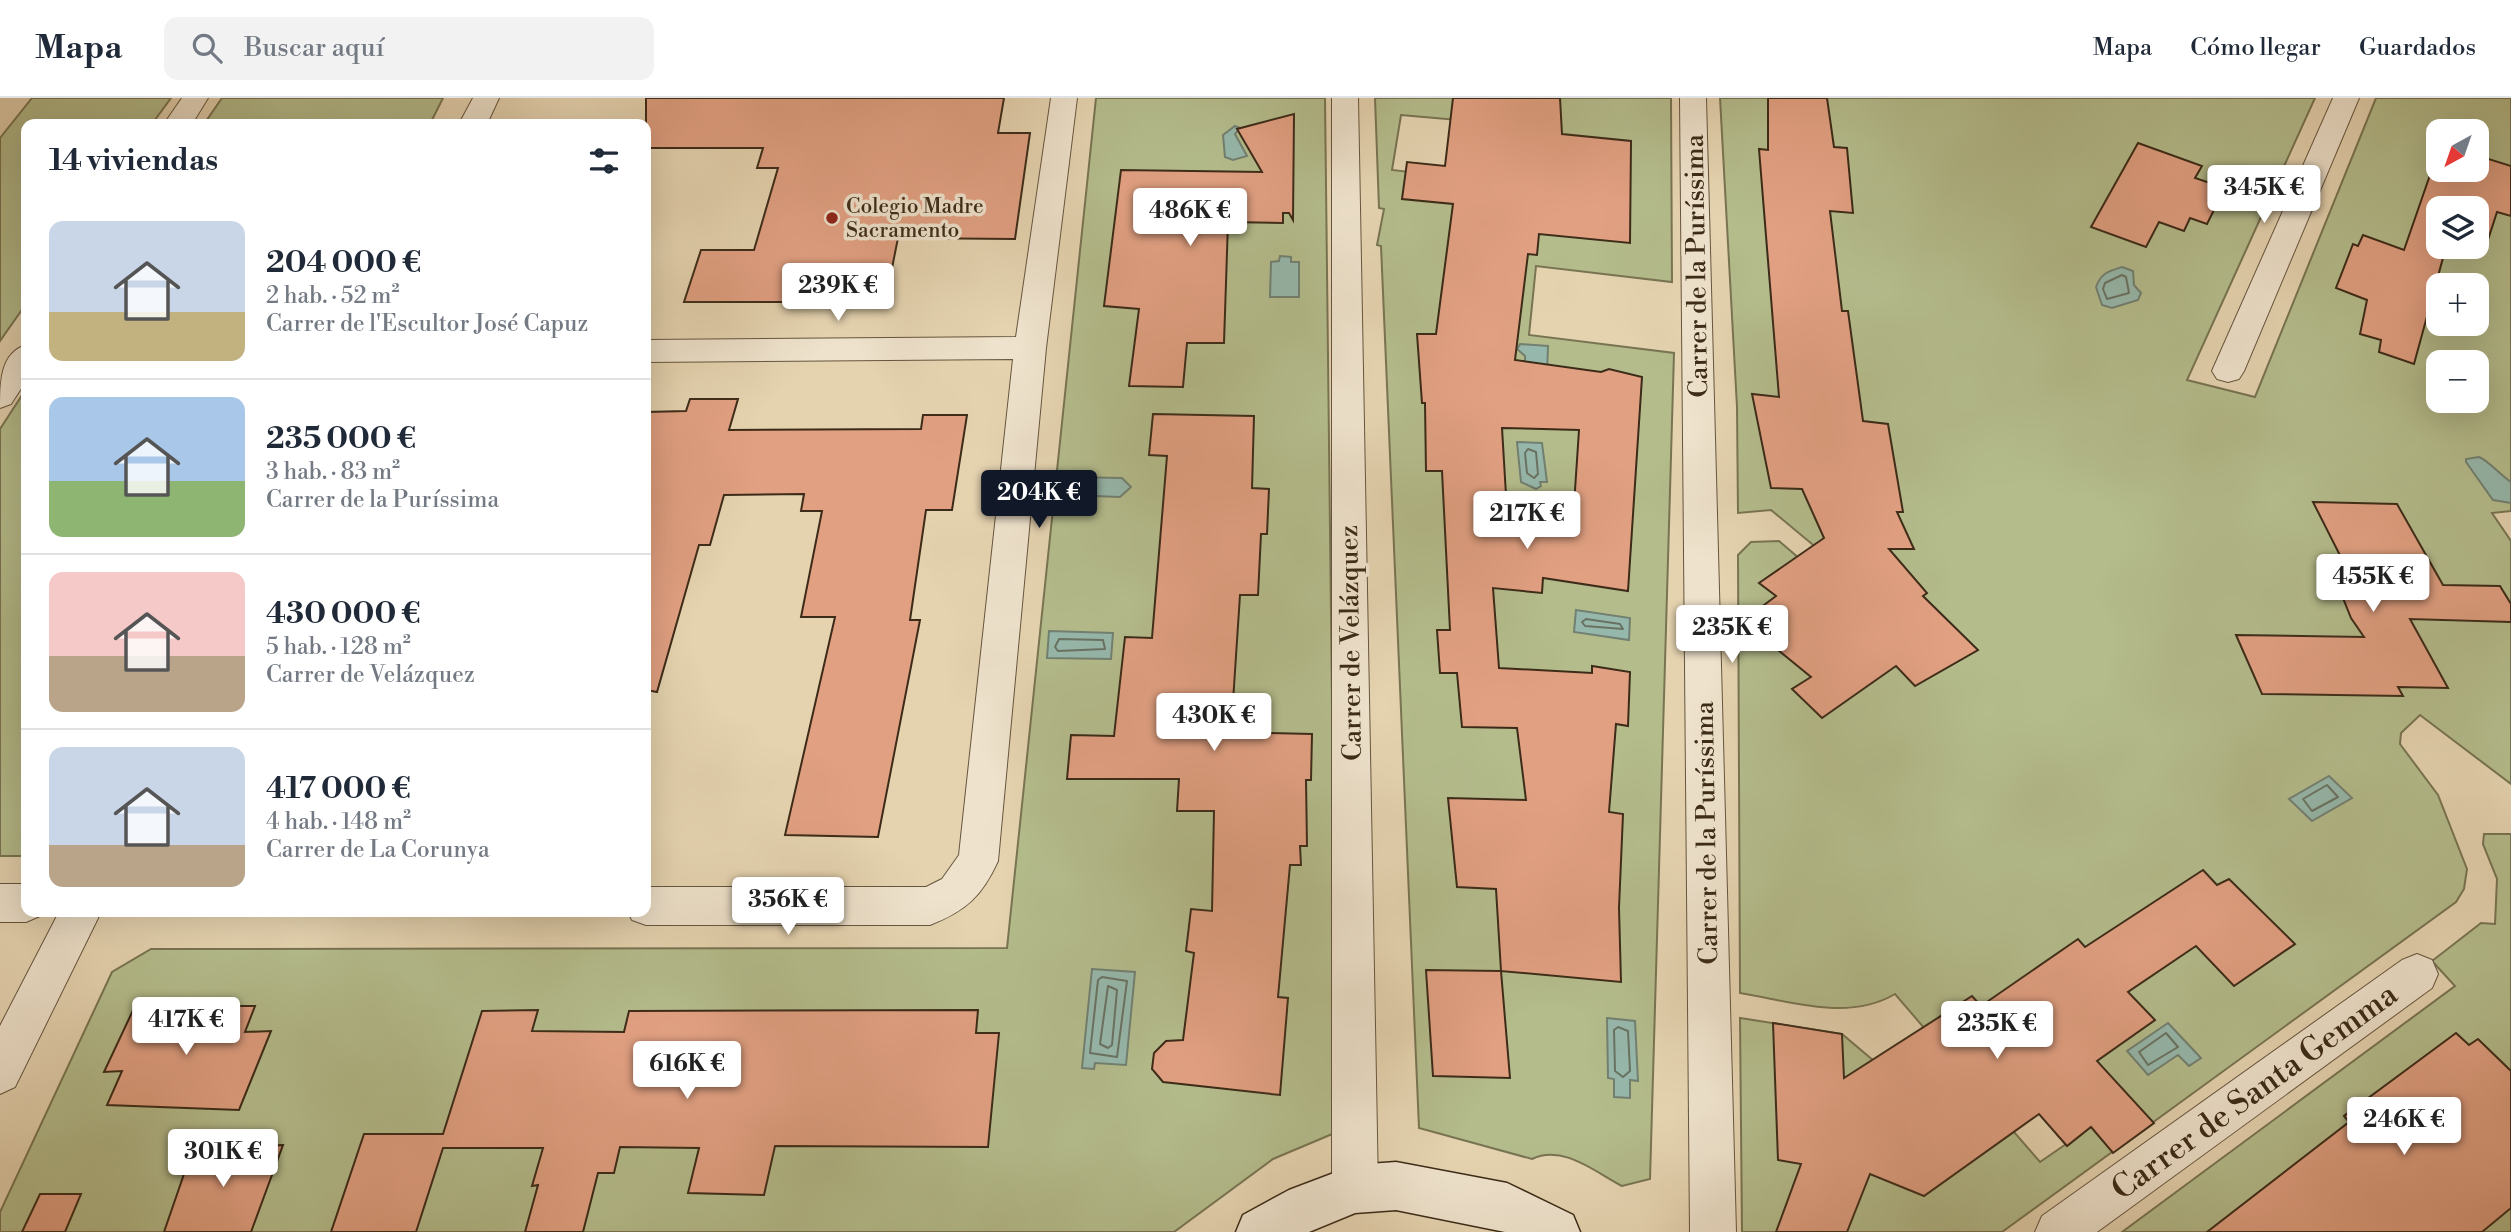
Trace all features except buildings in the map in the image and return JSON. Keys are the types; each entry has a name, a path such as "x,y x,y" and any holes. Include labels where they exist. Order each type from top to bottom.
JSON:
{"street":[{"path":"181,119 195,98"},
{"path":"476,119 486,98"},
{"path":"651,906 930,906 956,892 978,861 1030,348 1065,98"},
{"name":"Carrer de Velázquez","path":"1345,98 1355,1189"},
{"name":"Carrer de la Puríssima","path":"1693,98 1713,1232"},
{"path":"2228,371 2346,98"},
{"path":"651,351 1030,348"},
{"path":"0,396 21,364"},
{"path":"0,903 21,903"},
{"path":"0,1072 78,917"},
{"name":"Carrer de Santa Gemma","path":"2057,1232 2417,974"},
{"path":"1260,1232 1306,1207 1355,1189 1396,1186 1448,1193 1507,1207 1556,1232"}],"green space":[{"path":"32,98 171,98 156,119 21,119 21,311 0,341 0,138"},
{"path":"222,98 443,98 432,119 207,119"},
{"path":"1096,98 1325,98 1337,1132 1273,1159 1174,1232 0,1232 0,1212 112,972 151,949 1007,948"},
{"path":"1375,98 1671,98 1672,282 1536,266 1529,335 1674,353 1650,1179 1622,1186 1567,1157 1544,1155 1532,1159 1419,1128 1381,246 1377,245 1384,209 1379,208","holes":["1401,115 1549,128 1543,188 1392,170"]},
{"path":"1720,98 2315,98 2187,380 2255,397 2376,98 2511,98 2511,511 2492,513 2511,541 2511,784 2420,715 2401,733 2400,744 2438,795 2467,869 2464,889 2456,902 2002,1232 1742,1232 1740,1018 1842,1034 1874,1061 1967,1078 1895,994 1858,1007 1838,1008 1740,993 1738,555 1751,542 1779,541 1876,624 1895,613 1771,510 1738,513 1737,407","holes":["1967,1078 2114,1111 2040,1162"]},
{"path":"21,397 21,856 0,856 0,429"},
{"path":"2484,834 2511,834 2511,1232 2122,1232 2455,986 2432,961 2481,923 2495,924 2497,879 2483,844"}],"water":[{"path":"1235,126 1240,128 1235,134 1247,156 1233,160 1225,157 1223,135"},
{"path":"1280,256 1291,257 1291,262 1299,262 1299,297 1270,297 1271,262 1279,261"},
{"path":"2122,267 2133,271 2134,285 2141,293 2138,300 2112,308 2102,305 2096,287 2098,282 2106,273"},
{"path":"1520,344 1548,346 1547,374 1525,372 1525,356 1517,349"},
{"path":"1517,442 1542,443 1547,482 1540,482 1541,486 1536,489 1521,482"},
{"path":"2479,457 2511,482 2511,503 2493,500 2466,462 2466,459"},
{"path":"1071,477 1122,478 1131,487 1120,497 1069,495"},
{"path":"1576,610 1630,618 1629,640 1574,632"},
{"path":"1049,631 1113,633 1111,659 1047,658"},
{"path":"2329,776 2352,798 2312,821 2289,799"},
{"path":"1092,969 1135,972 1126,1065 1095,1063 1094,1069 1082,1068"},
{"path":"1607,1018 1635,1021 1638,1081 1630,1080 1630,1098 1614,1097 1614,1079 1608,1078"},
{"path":"2168,1023 2201,1058 2189,1066 2178,1055 2148,1075 2127,1051"}],"place":[{"name":"Colegio Madre Sacramento","path":"832,218"}]}
